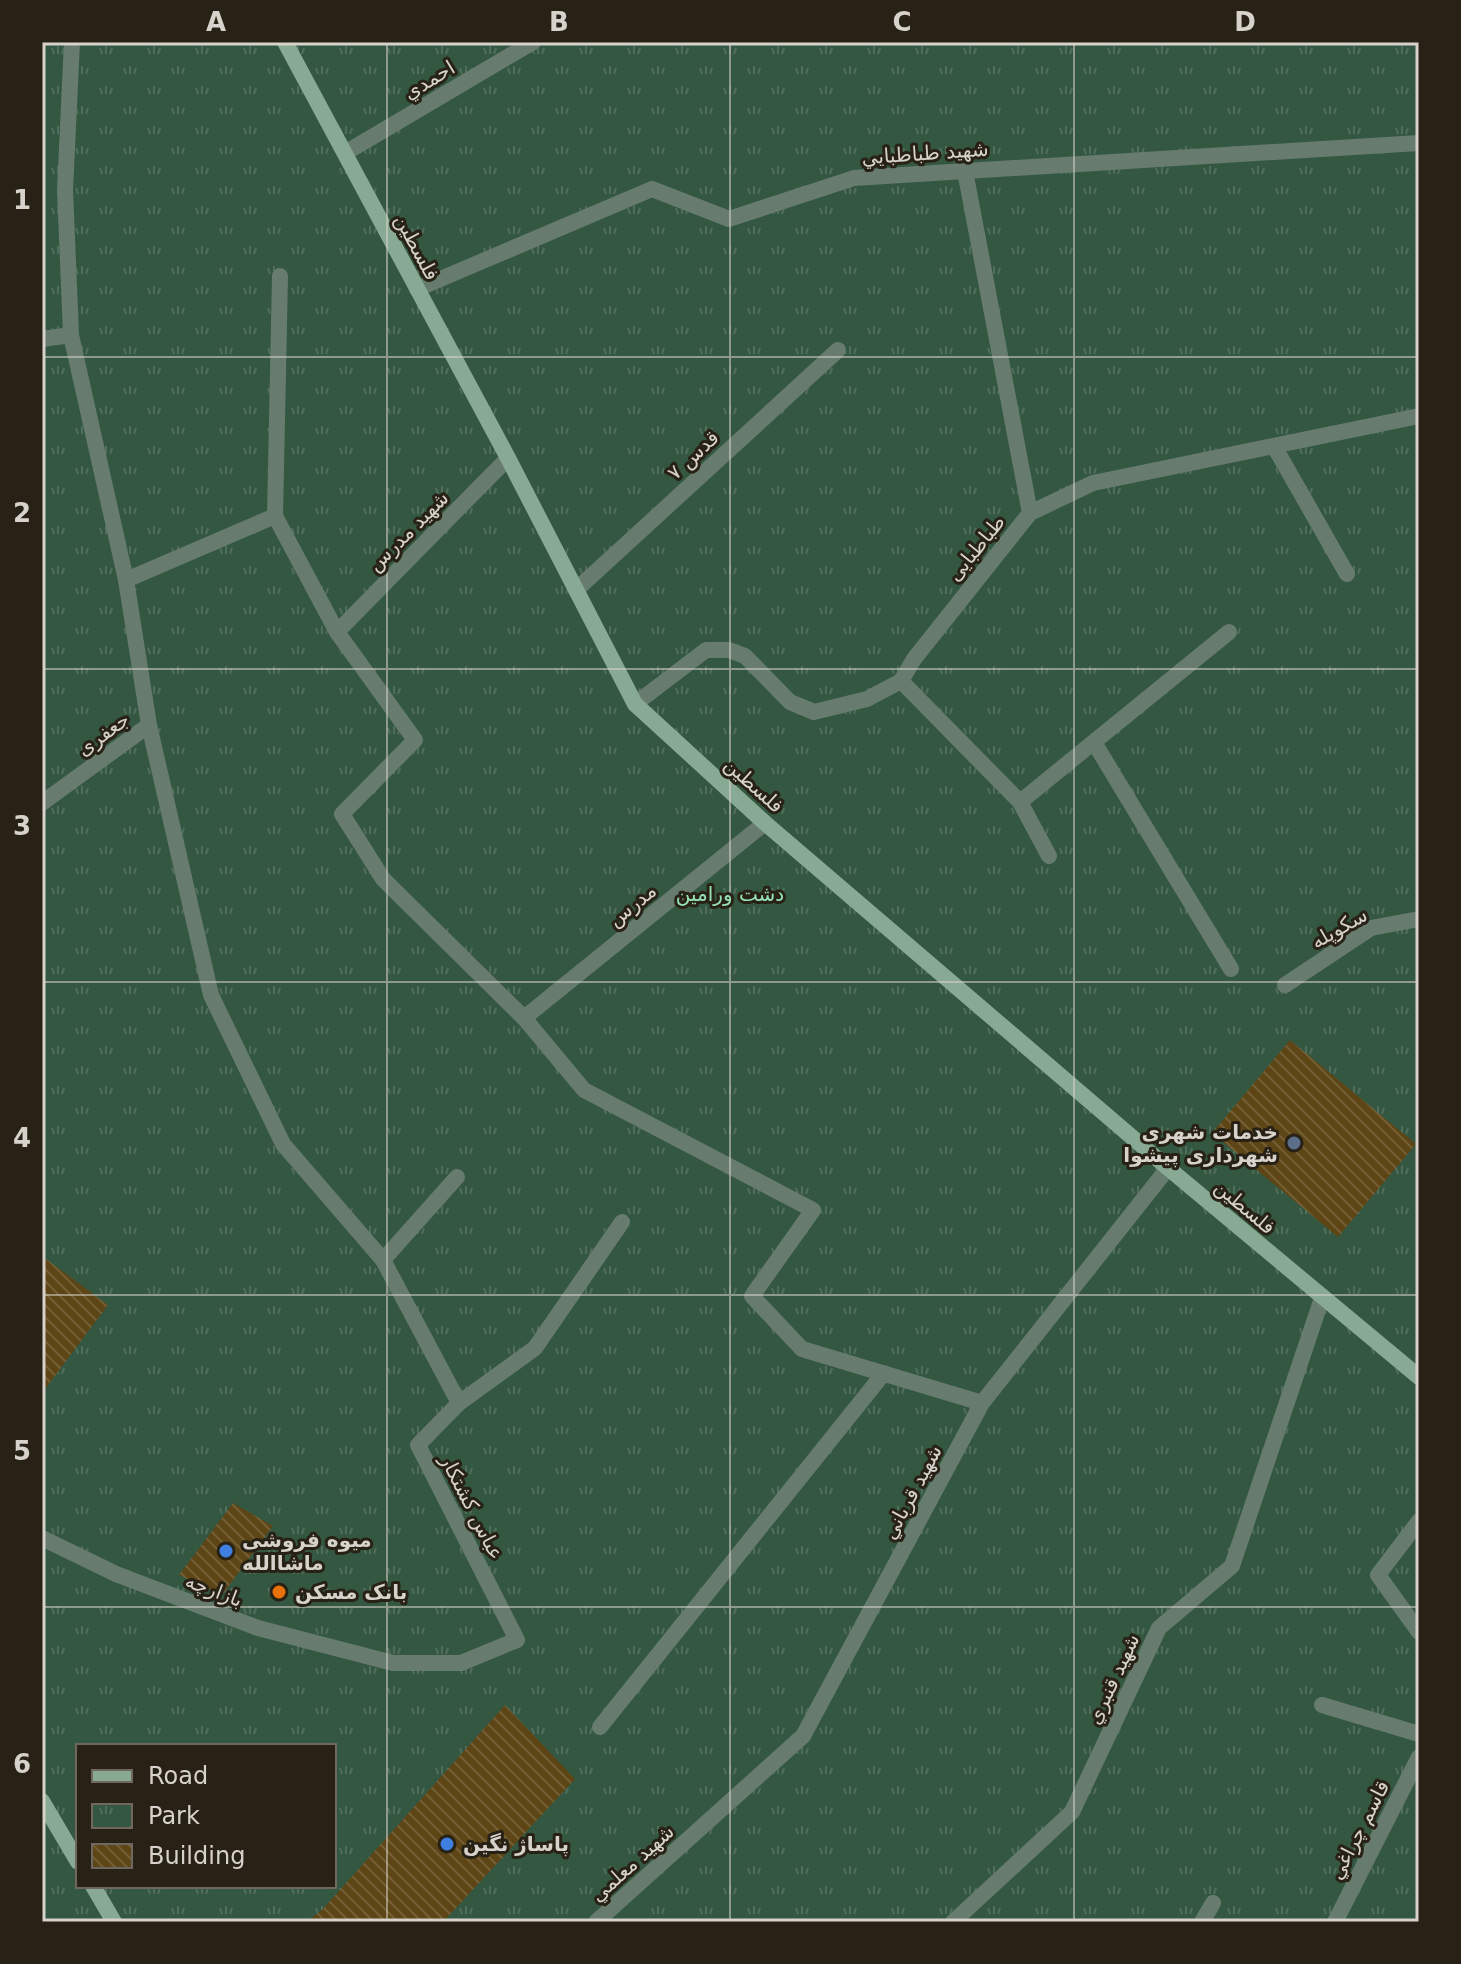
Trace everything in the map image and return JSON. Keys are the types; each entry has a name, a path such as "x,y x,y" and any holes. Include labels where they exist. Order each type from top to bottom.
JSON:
{"main road":[{"name":"فلسطین","path":"285,42 508,458 635,704 765,823 1168,1168 1419,1377"},
{"path":"42,1801 76,1859"},
{"path":"94,1888 114,1922"}],"street":[{"path":"72,42 65,190 71,335 126,580 149,725 211,995 283,1144 383,1260 459,1403 535,1348 622,1222"},
{"name":"احمدي","path":"345,153 533,42"},
{"name":"شهيد طباطبايي","path":"417,289 652,189 729,219 854,178 1419,143"},
{"path":"965,171 1030,513"},
{"path":"280,276 275,516 337,632 415,740 342,814 383,879 524,1018 584,1090 813,1210 752,1296 802,1349 982,1403"},
{"path":"42,339 71,335"},
{"name":"قدس ۷","path":"576,590 838,350"},
{"name":"طباطبایی","path":"635,704 706,650 729,650 745,656 790,702 814,712 867,699 901,681 914,659 1030,513 1093,483 1419,416"},
{"path":"1274,446 1347,574"},
{"name":"شهيد مدرس","path":"337,632 508,458"},
{"path":"126,580 275,516"},
{"path":"1020,802 1229,632"},
{"path":"901,681 1020,802 1049,856"},
{"name":"جعفری","path":"42,803 149,725"},
{"path":"1095,744 1231,969"},
{"name":"مدرس","path":"524,1018 765,823"},
{"name":"سکوپله","path":"1285,985 1371,928 1419,919"},
{"name":"شهيد قرباني","path":"695,1833 803,1736 982,1403 1168,1168"},
{"path":"383,1260 457,1177"},
{"name":"شهيد قنبري","path":"953,1922 1072,1812 1159,1628 1232,1566 1322,1298"},
{"path":"600,1727 884,1373"},
{"name":"عباس كشتكار","path":"459,1403 418,1445 517,1640"},
{"path":"1419,1521 1378,1575 1419,1632"},
{"name":"بازارچه","path":"42,1538 116,1574 258,1628 393,1663 461,1663 517,1640"},
{"path":"1322,1705 1419,1734"},
{"name":"قاسم چراغي","path":"1335,1922 1419,1757"},
{"name":"شهيد معلمي","path":"596,1922 695,1833"},
{"path":"1202,1922 1213,1903"}],"green space":[{"name":"دشت ورامین","path":"42,42 1419,42 1419,1922 42,1922"}],"building":[{"path":"1290,1040 1416,1144 1338,1237 1212,1133"},
{"path":"42,1256 108,1305 42,1393"},
{"name":"میوه فروشی ماشاالله","path":"233,1503 273,1526 222,1595 179,1575"},
{"name":"پاساژ نگین","path":"505,1705 575,1779 443,1922 306,1922 322,1910"}],"place":[{"name":"خدمات شهری شهرداری پیشوا","path":"1294,1143"},
{"name":"میوه فروشی ماشاالله","path":"226,1551"},
{"name":"بانک مسکن","path":"279,1592"},
{"name":"پاساژ نگین","path":"447,1844"}]}
